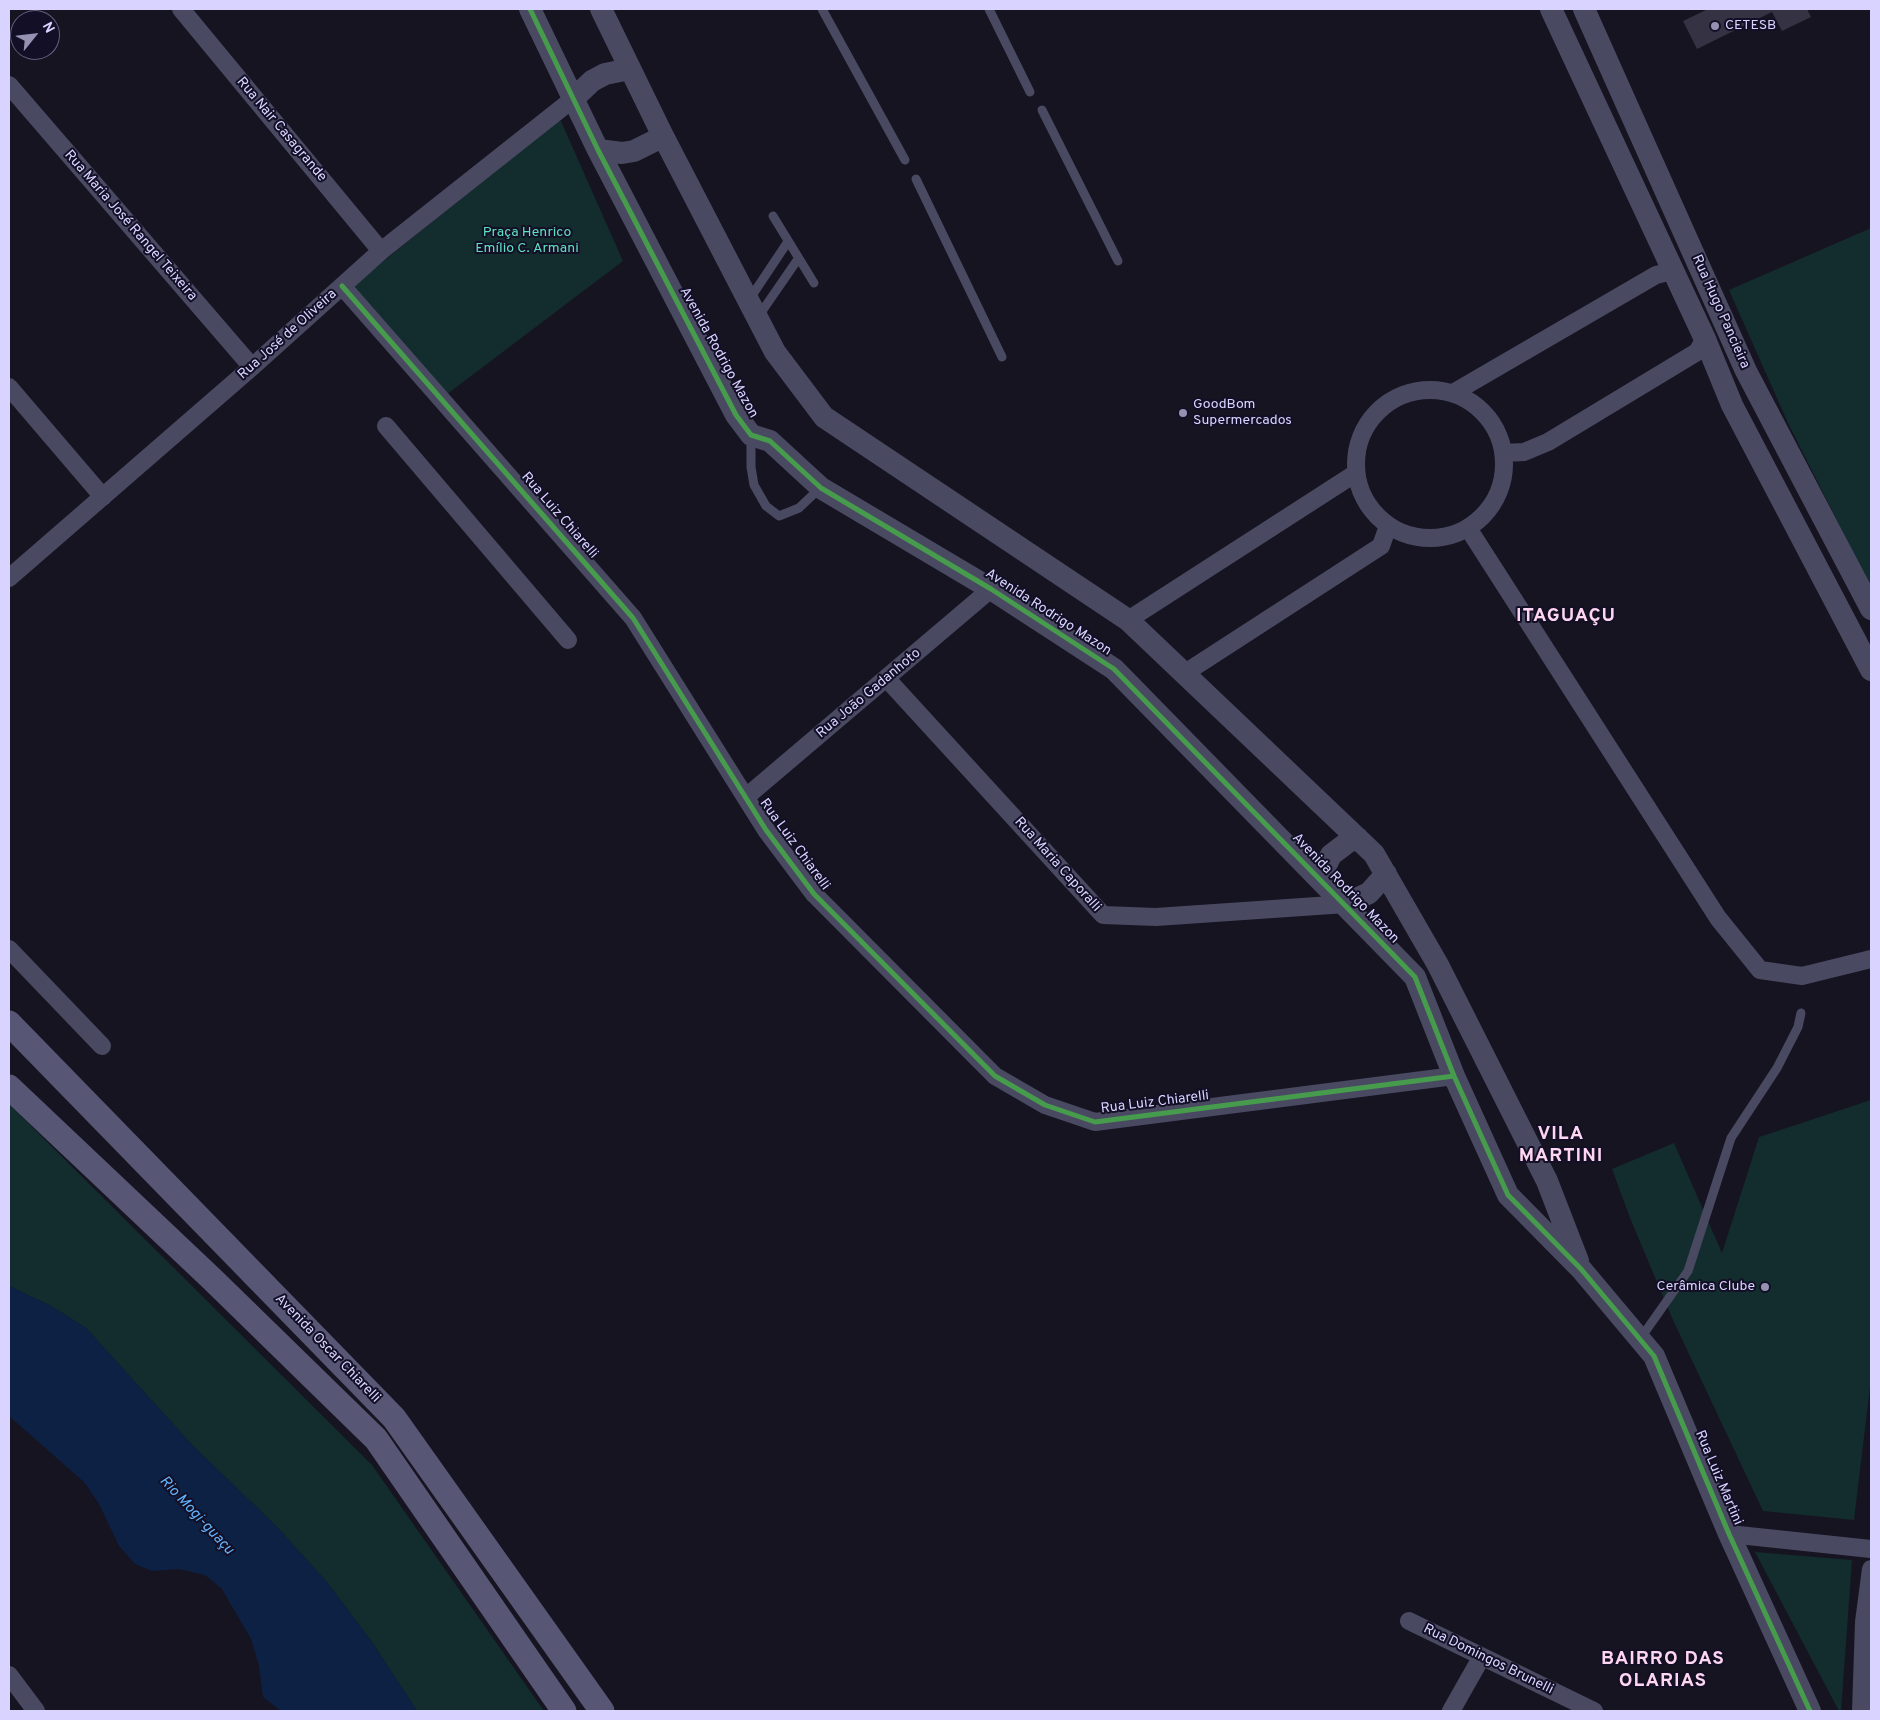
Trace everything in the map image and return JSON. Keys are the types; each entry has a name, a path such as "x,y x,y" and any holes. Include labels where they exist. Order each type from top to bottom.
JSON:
{"main road":[{"name":"Avenida Oscar Chiarelli","path":"9,1023 394,1418 602,1711"},
{"name":"Avenida Oscar Chiarelli","path":"9,1087 212,1279 376,1439 564,1711"}],"street":[{"name":"Rua Nair Casagrande","path":"181,9 381,251"},
{"name":"Avenida Rodrigo Mazon","path":"530,9 598,150 736,415 751,435 770,441 821,488 991,589 1114,669 1346,904 1415,977 1454,1076 1508,1195 1581,1269"},
{"name":"Avenida Rodrigo Mazon","path":"601,9 662,134 783,364 824,417 1128,620 1374,854 1438,965 1547,1181 1581,1269"},
{"name":"Rua Hugo Pancieira","path":"1551,9 1672,271 1706,339 1732,405 1871,670"},
{"name":"Rua Hugo Pancieira","path":"1587,10 1746,372 1871,609"},
{"path":"573,99 582,89 598,78 617,70 630,69"},
{"name":"Rua Maria José Rangel Teixeira","path":"11,91 252,367"},
{"name":"Rua José de Oliveira","path":"9,578 252,367 381,251 573,99"},
{"path":"598,150 616,153 634,151 645,147 662,134"},
{"path":"1453,393 1656,275 1672,271"},
{"name":"Rua Luiz Chiarelli","path":"342,286 633,618 766,830 814,894 996,1076 1045,1105 1095,1122 1454,1076"},
{"path":"1504,453 1524,452 1548,442 1696,352 1706,339"},
{"path":"9,387 102,497"},
{"path":"1428,389 1453,393 1474,404 1491,421 1504,453 1504,468 1499,492 1486,512 1468,528 1446,537 1422,538 1388,526 1363,497 1356,473 1357,448 1366,425 1382,406 1404,393 1428,389"},
{"path":"386,426 568,640"},
{"path":"1128,620 1356,473"},
{"path":"1185,673 1381,546 1388,526"},
{"path":"1468,528 1718,918 1760,970 1802,976 1871,959"},
{"name":"Rua João Gadanhoto","path":"746,797 991,589"},
{"name":"Rua Maria Caporalli","path":"887,679 1103,915 1156,917 1346,904"},
{"path":"1320,878 1331,855 1348,842 1358,838"},
{"path":"1346,904 1370,893 1386,874"},
{"path":"9,949 102,1046"},
{"name":"Rua Luiz Martini","path":"1581,1269 1654,1356 1729,1534 1810,1711"},
{"path":"1729,1534 1871,1549"},
{"path":"1861,1711 1864,1622 1871,1569"},
{"name":"Rua Domingos Brunelli","path":"1408,1621 1481,1658 1594,1711"},
{"path":"1451,1711 1481,1658"},
{"path":"9,1675 36,1711"}],"lane":[{"path":"822,9 905,160"},
{"path":"989,9 1030,92"},
{"path":"1042,110 1118,261"},
{"path":"916,179 1002,357"},
{"path":"773,216 787,243 814,283"},
{"path":"754,309 787,243"},
{"path":"754,309 798,259"},
{"path":"751,435 751,467 754,485 766,506 779,516 799,508 821,488"},
{"path":"1640,1339 1688,1271 1731,1138 1777,1068 1798,1027 1801,1013"}],"green space":[{"name":"Praça Henrico Emílio C. Armani","path":"560,119 623,261 446,395 350,288"},
{"path":"1871,228 1871,588 1788,423 1729,290"},
{"name":"Cerâmica Clube","path":"1871,1100 1871,1379 1854,1520 1763,1511 1673,1320 1630,1218 1612,1169 1674,1143 1722,1253 1759,1137"},
{"path":"9,1104 372,1465 544,1711 417,1711 374,1645 326,1581 276,1526 193,1446 86,1328 51,1306 9,1286"},
{"path":"1755,1552 1852,1560 1841,1711 1839,1711"}],"water":[{"name":"Rio Mogi-guaçu","path":"9,1286 51,1306 86,1328 193,1446 276,1526 326,1581 374,1645 417,1711 281,1711 263,1697 259,1666 251,1639 222,1589 205,1575 179,1569 152,1571 135,1564 119,1546 99,1504 85,1483 9,1416"}],"building":[{"name":"CETESB","path":"1708,9 1807,9 1811,17 1782,31 1772,12 1697,49 1683,21"}],"cycle path":[{"path":"530,9 598,150 736,415 751,435 770,441 821,488 991,589 1114,669 1415,977 1454,1076 1508,1195 1581,1269 1654,1356 1729,1534 1810,1711"},
{"path":"342,286 633,618 766,830 814,894 995,1076 1045,1105 1095,1122 1454,1076"}],"place":[{"name":"CETESB","path":"1715,26"},
{"name":"GoodBom Supermercados","path":"1183,413"},
{"name":"Cerâmica Clube","path":"1765,1287"}],"district":[{"name":"ITAGUAÇU","path":"1566,617"},
{"name":"VILA MARTINI","path":"1561,1146"},
{"name":"BAIRRO DAS OLARIAS","path":"1663,1671"}]}
